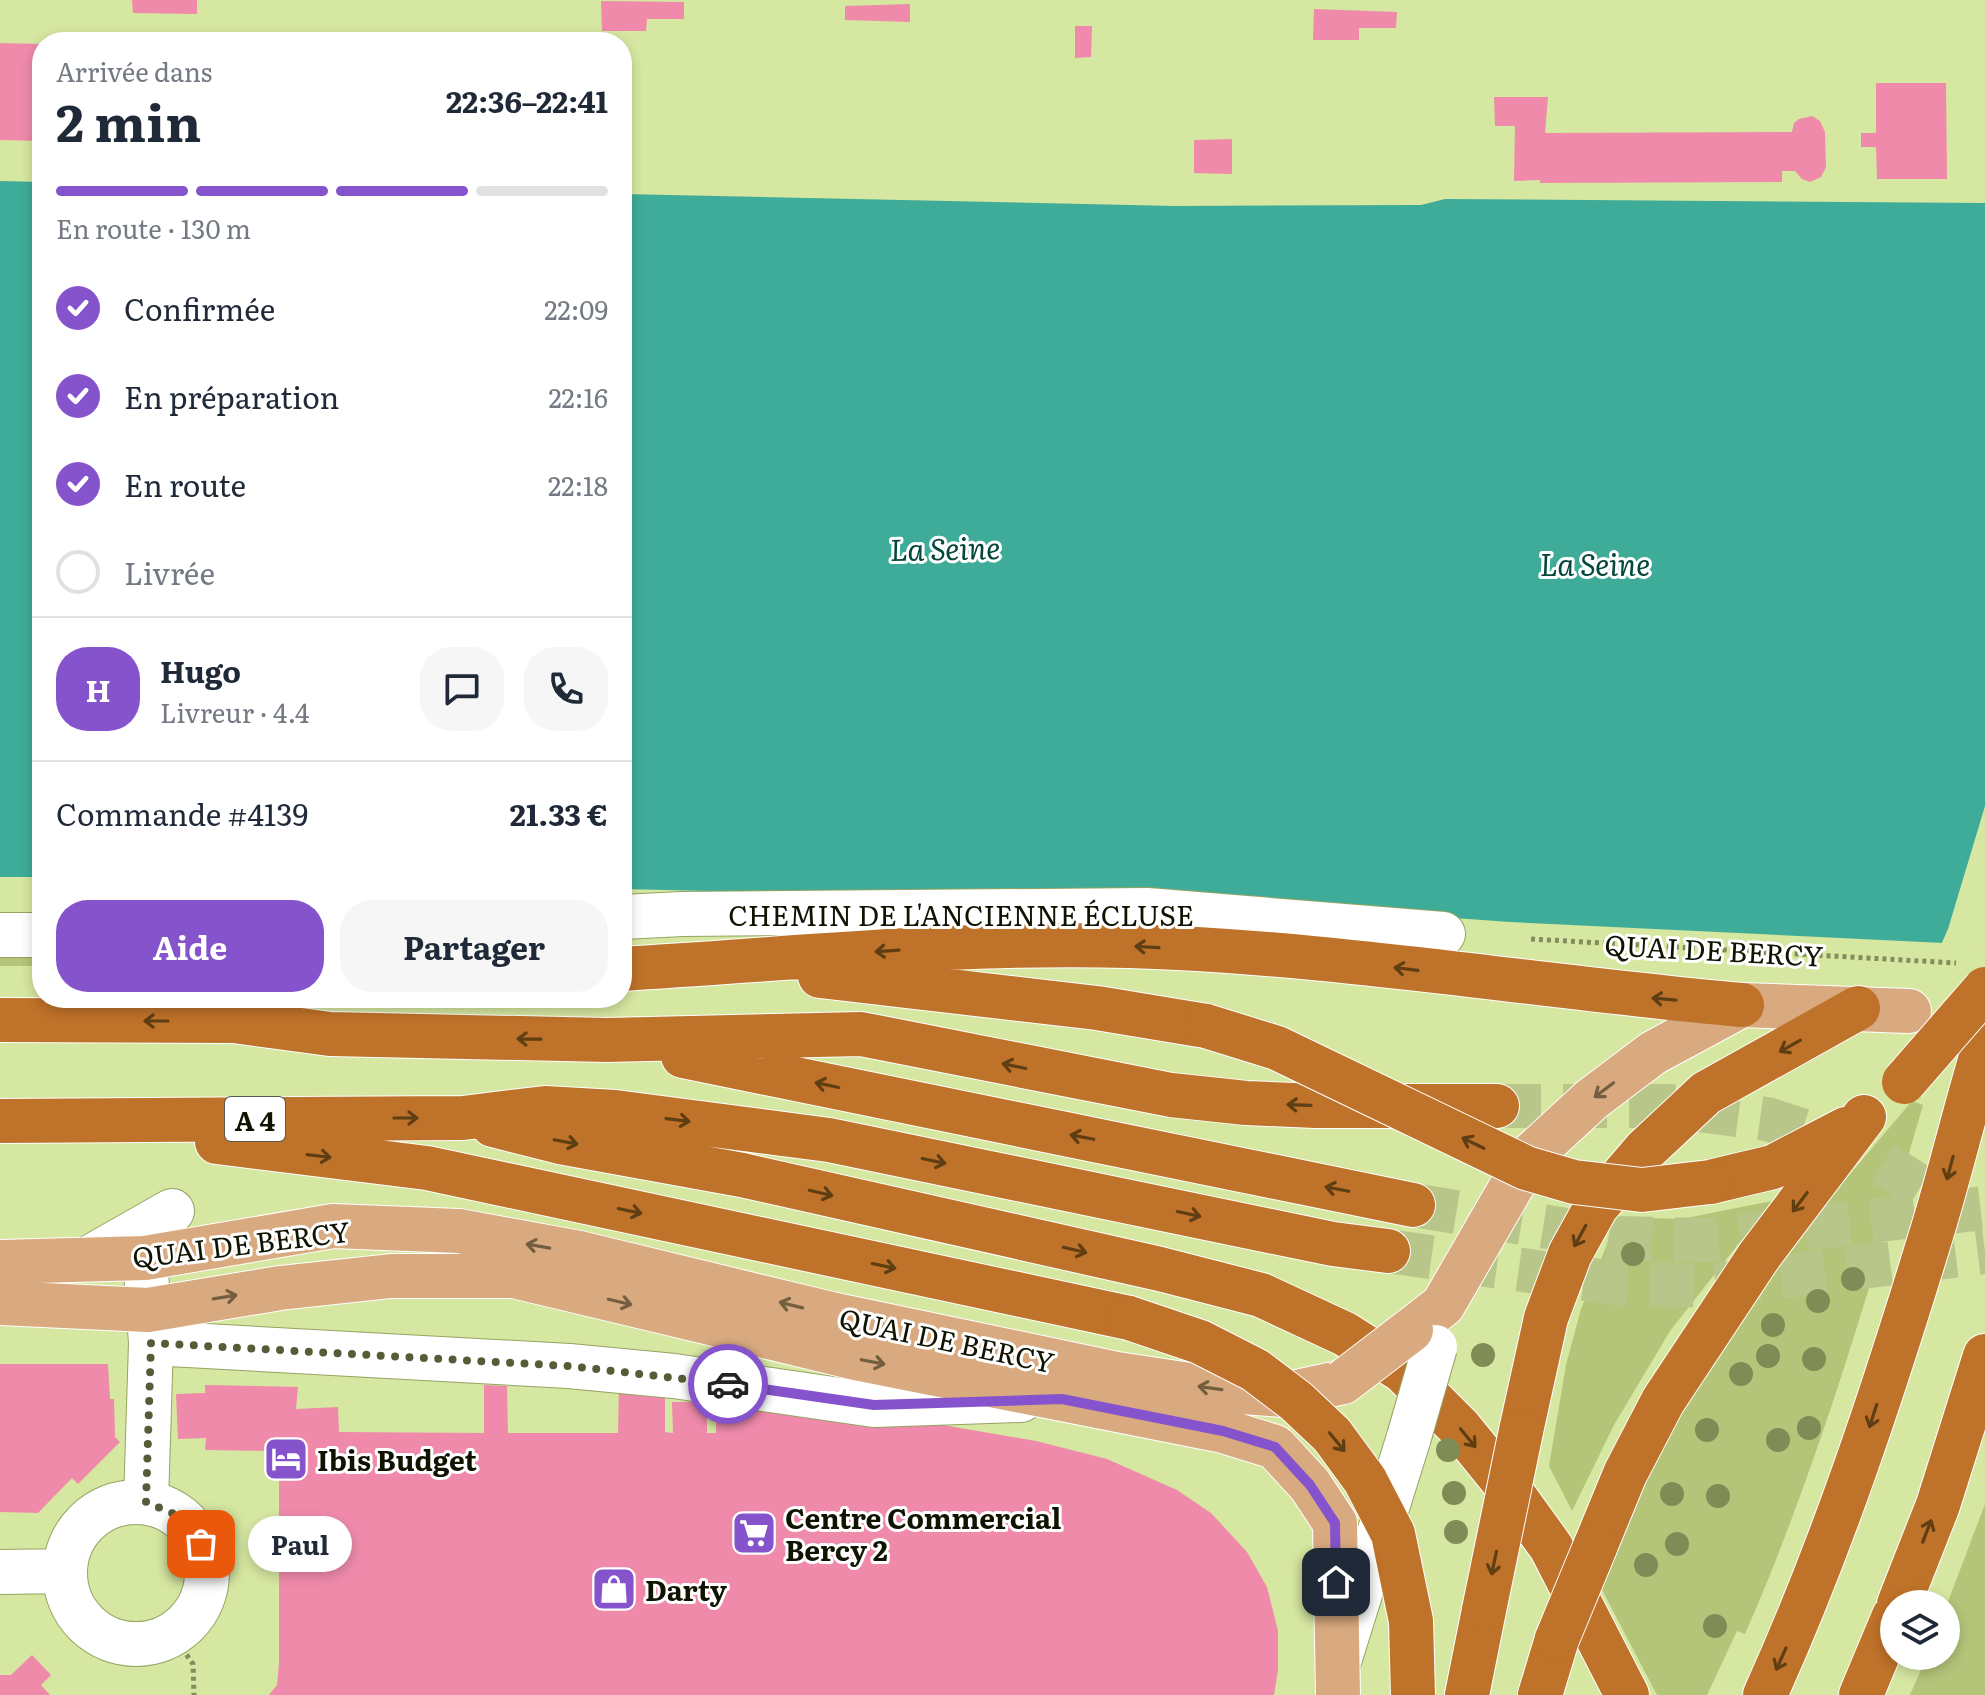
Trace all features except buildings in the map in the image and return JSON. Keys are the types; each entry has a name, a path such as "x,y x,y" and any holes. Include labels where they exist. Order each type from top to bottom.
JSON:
{"highway":[{"path":"632,968 982,945 1143,947 1266,953 1626,995 1742,1005"},
{"path":"700,964 1097,1008 1206,1026 1277,1048 1526,1168 1574,1182 1642,1190 1710,1182 1773,1167 1801,1155 1864,1117 1904,1082 1978,976"},
{"path":"234,1021 268,1008"},
{"path":"1467,1695 1546,1318 1570,1254 1596,1207 1645,1150 1706,1093 1858,1008"},
{"path":"0,1020 234,1021 330,1034 607,1040 861,1034 1171,1095 1316,1106 1497,1106"},
{"path":"607,1040 1413,1205"},
{"path":"1765,1695 1794,1631 1853,1479 1933,1229 1985,1044"},
{"path":"463,1118 545,1108 615,1112 829,1140 1318,1241 1388,1251"},
{"path":"1540,1695 1575,1636 1595,1547 1625,1474 1663,1401 1759,1256 1864,1117"},
{"path":"463,1118 560,1142 758,1178 1160,1269 1261,1295 1345,1334 1403,1371 1460,1428 1551,1547 1593,1695"},
{"name":"A 4","path":"0,1121 463,1118"},
{"path":"48,1121 427,1168 1129,1318 1200,1342 1255,1370 1296,1401 1332,1435 1357,1468 1393,1534 1411,1621 1413,1695"},
{"path":"1905,1590 1938,1505 1985,1356"},
{"path":"1575,1636 1627,1695"},
{"path":"1861,1695 1880,1650"}],"main road":[{"path":"1742,1005 1909,1011"},
{"name":"QUAI DE BERCY","path":"0,1262 145,1258 333,1226 459,1231 579,1253 831,1314 1117,1374 1229,1391 1283,1395 1343,1382 1429,1327 1528,1158 1592,1099 1653,1053 1742,1005"},
{"name":"QUAI DE BERCY","path":"0,1303 149,1326 280,1288 391,1276 514,1276 860,1359 1223,1431 1275,1447 1310,1485 1335,1523 1335,1687"}],"street":[{"name":"CHEMIN DE L'ANCIENNE ÉCLUSE","path":"632,916 1147,910 1443,934"},
{"path":"0,935 32,935"},
{"path":"86,1260 172,1211"},
{"path":"145,1258 149,1326 146,1502"},
{"path":"149,1326 674,1376 874,1405 1062,1399"},
{"path":"1335,1687 1409,1437 1429,1327"},
{"path":"131,1502 146,1502 181,1517 201,1544 207,1565 204,1593 199,1609 181,1630 147,1644 126,1644 104,1638 81,1620 68,1598 64,1571 70,1545 85,1522 105,1509 131,1502"},
{"path":"0,1572 64,1571"}],"path":[{"name":"QUAI DE BERCY","path":"1522,938 1978,976"},
{"path":"173,1635 193,1664 194,1695"}],"green space":[{"path":"0,945 32,946 32,966 0,966"},
{"path":"1912,1101 1923,1105 1864,1306 1821,1438 1745,1634 1737,1631 1707,1695 1657,1695 1600,1586 1619,1524 1725,1334 1817,1213"},
{"path":"1772,1201 1670,1331 1614,1425 1572,1511 1549,1466 1566,1365 1581,1309 1618,1217 1681,1219"},
{"path":"1985,1504 1985,1695 1910,1695 1921,1670 1960,1670 1960,1590 1952,1590"}],"water":[{"path":"0,181 32,182 32,877 0,877"},
{"name":"La Seine","path":"632,194 1175,206 1421,205 1445,199 1985,203 1985,945 1510,922 1357,911 1023,898 632,889"}],"pier":[{"path":"1985,806 1985,949 1940,947 1948,929"}],"tunnel":[{"path":"1497,1106 1669,1106 1767,1119 1860,1149 1938,1198 1963,1221"},
{"path":"1413,1205 1615,1238 1705,1240 1985,1208"},
{"path":"1388,1251 1614,1283 1706,1286 1985,1252"}],"way so far":[{"path":"201,1544 181,1517 146,1502 151,1343 569,1366 728,1384"}],"place":[{"name":"Ibis Budget","path":"286,1459"},
{"name":"Centre Commercial Bercy 2","path":"754,1533"},
{"name":"Paul","path":"201,1544"},
{"name":"Darty","path":"614,1589"}],"route":[{"path":"728,1384 874,1405 1062,1399 1223,1431 1275,1447 1310,1485 1335,1523 1336,1582"}]}
